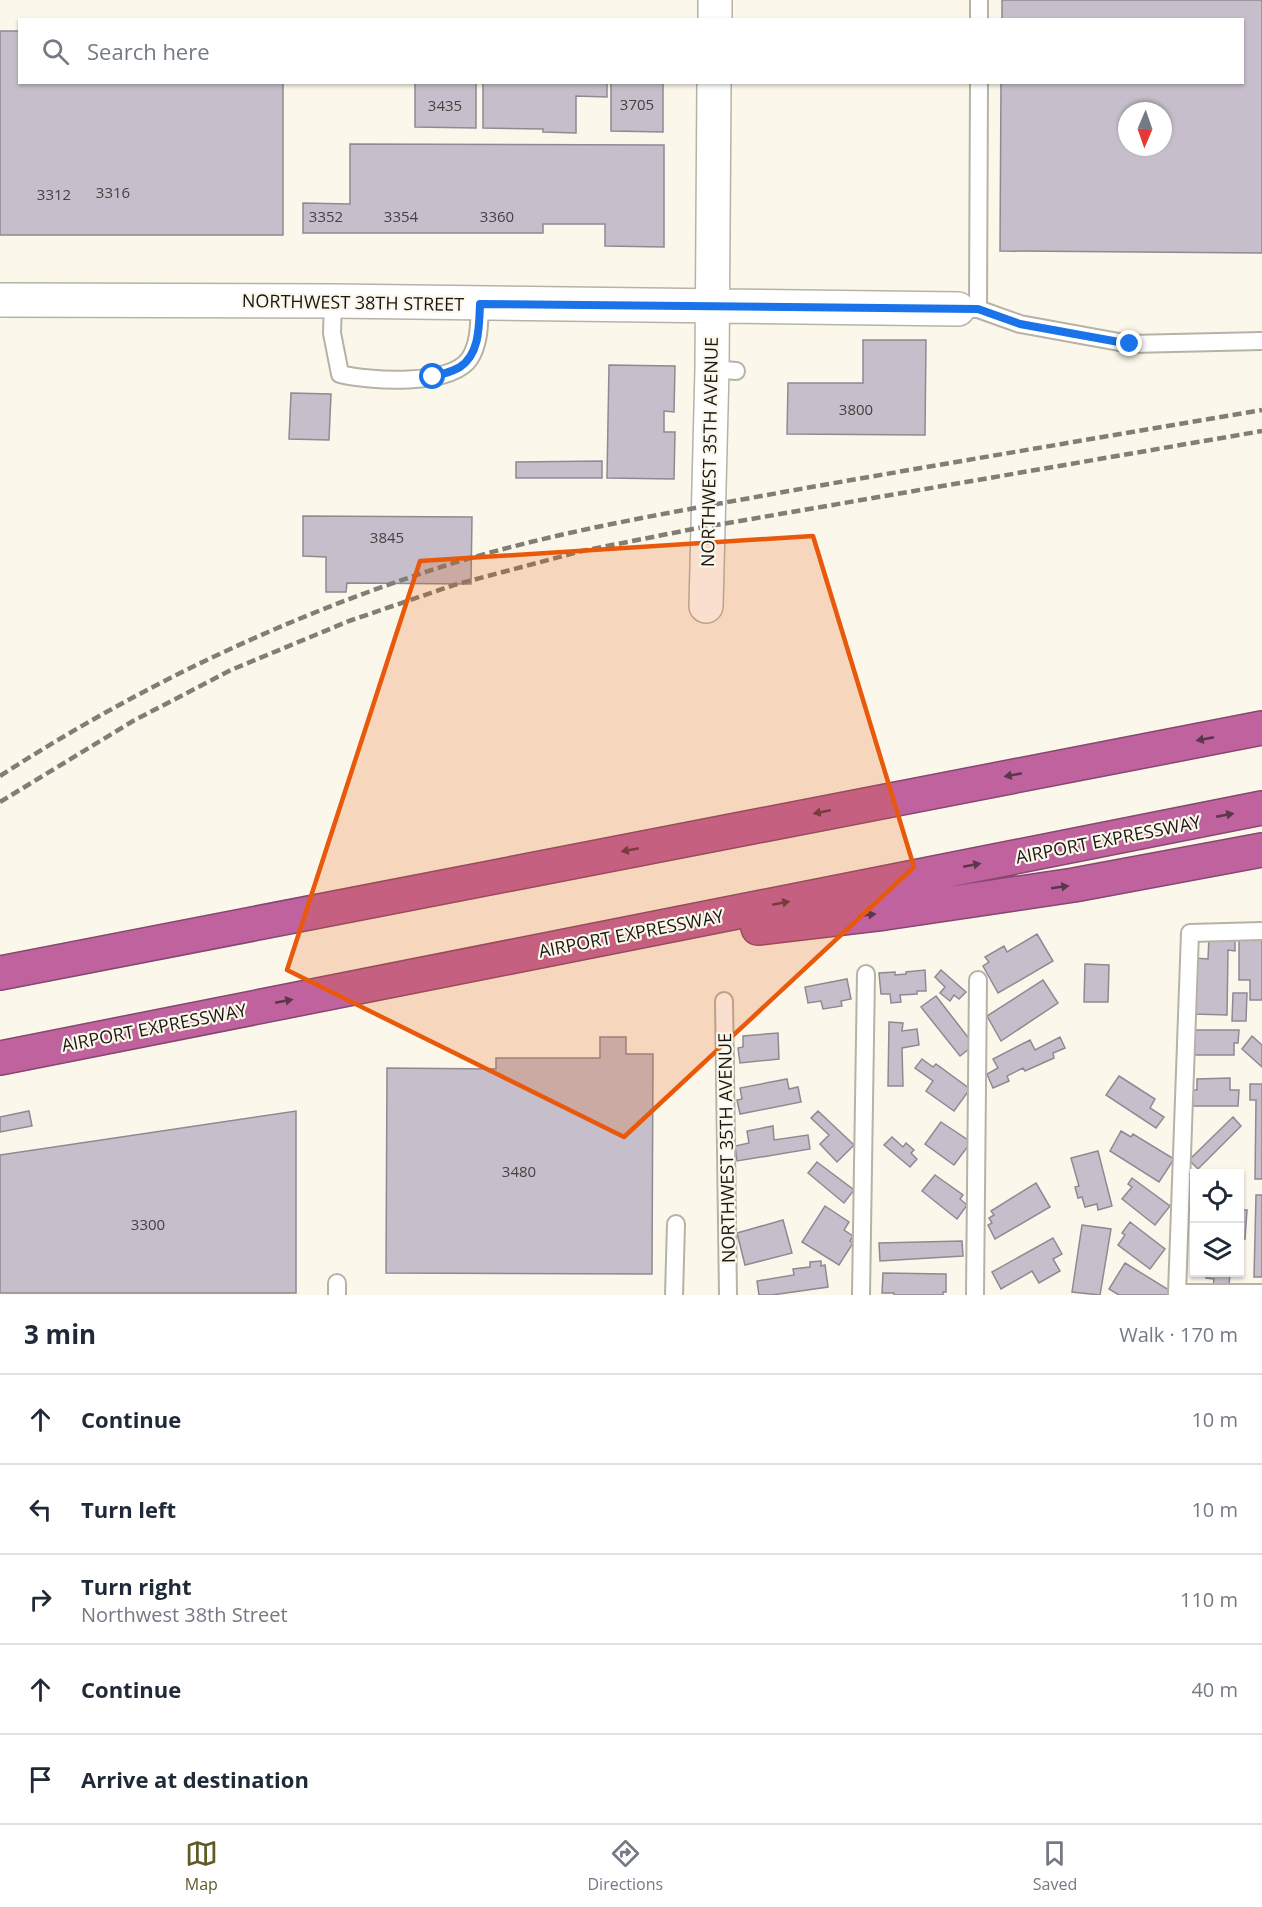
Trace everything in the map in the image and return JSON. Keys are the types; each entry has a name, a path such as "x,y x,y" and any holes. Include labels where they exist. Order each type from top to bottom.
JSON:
{"highway":[{"path":"0,973 1262,728"},
{"name":"AIRPORT EXPRESSWAY","path":"0,1058 1262,808"},
{"path":"497,959 885,913 1074,885 1262,850"}],"street":[{"path":"715,0 715,18"},
{"name":"NORTHWEST 35TH AVENUE","path":"706,606 724,370 712,306 714,84"},
{"name":"NORTHWEST 38TH STREET","path":"0,300 333,301 968,309"}],"lane":[{"path":"979,0 979,18"},
{"path":"979,84 968,309 1020,324 1130,344 1262,340"},
{"path":"333,301 332,333 340,374 357,378 405,380 433,377 458,368 470,359 479,332 480,304"},
{"path":"1262,931 1190,933 1176,1293 1262,1293"},
{"path":"861,1295 866,974"},
{"path":"975,1295 978,980"},
{"name":"NORTHWEST 35TH AVENUE","path":"724,1000 728,1295"},
{"path":"674,1295 676,1224"}],"highlighted area":[{"path":"813,536 914,867 624,1137 287,970 420,561"}],"building":[{"path":"1002,0 1262,0 1262,253 1000,251 1001,84 1244,84 1244,18 1002,18"},
{"path":"0,31 18,31 18,84 283,84 283,235 0,235"},
{"path":"415,84 476,84 476,128 415,127"},
{"path":"483,84 607,84 607,97 576,96 576,133 543,132 543,129 483,128"},
{"path":"611,84 663,84 663,132 611,131"},
{"path":"350,144 664,145 664,247 605,246 605,224 543,224 543,233 303,233 303,203 350,204"},
{"path":"863,340 926,340 925,435 787,434 788,383 863,383"},
{"path":"609,365 675,366 674,412 664,411 664,432 675,432 674,479 607,478"},
{"path":"291,393 331,394 329,440 289,439"},
{"path":"602,461 602,478 516,478 516,462"},
{"path":"303,516 472,517 471,584 347,583 346,592 326,592 326,557 303,556"},
{"path":"1037,934 1053,961 998,993 983,966 989,962 985,957 1004,946 1007,952"},
{"path":"1209,938 1235,938 1235,951 1228,950 1227,1015 1194,1014 1195,958 1208,959"},
{"path":"1239,939 1262,939 1262,1000 1250,1000 1250,980 1239,980"},
{"path":"1085,964 1109,965 1108,1002 1084,1002"},
{"path":"925,970 926,991 900,995 901,1002 891,1003 890,994 881,994 879,973 895,972 895,975"},
{"path":"941,970 966,992 959,999 954,995 950,1001 940,993 945,987 935,977"},
{"path":"847,979 851,999 841,1001 842,1006 823,1009 821,1001 808,1003 805,987"},
{"path":"1043,980 1058,1003 1001,1041 987,1016"},
{"path":"1233,993 1247,993 1246,1021 1232,1021"},
{"path":"936,996 974,1045 960,1056 921,1007"},
{"path":"889,1022 903,1023 902,1031 917,1029 919,1045 902,1048 903,1086 888,1086"},
{"path":"1192,1030 1239,1030 1238,1043 1234,1043 1234,1055 1189,1055"},
{"path":"778,1033 779,1059 740,1063 738,1048 743,1047 743,1036"},
{"path":"1252,1036 1262,1045 1262,1067 1242,1049"},
{"path":"600,1037 626,1037 626,1054 653,1054 652,1274 386,1273 387,1068 496,1069 496,1058 600,1058"},
{"path":"1060,1037 1065,1048 1053,1053 1054,1058 1025,1071 1023,1068 1007,1076 1009,1081 993,1088 987,1074 998,1068 993,1059 1030,1040 1035,1050"},
{"path":"922,1059 933,1067 936,1064 970,1089 954,1111 926,1091 933,1081 915,1068"},
{"path":"1119,1076 1155,1099 1150,1108 1164,1117 1156,1128 1106,1095"},
{"path":"1230,1078 1230,1090 1239,1090 1238,1106 1193,1106 1193,1090 1197,1090 1197,1079"},
{"path":"787,1079 789,1089 798,1087 801,1102 740,1114 737,1100 742,1099 740,1088"},
{"path":"1250,1084 1262,1084 1262,1179 1255,1179 1256,1100 1250,1100"},
{"path":"29,1111 32,1126 0,1132 0,1117"},
{"path":"296,1111 296,1293 0,1293 0,1155"},
{"path":"818,1111 854,1145 837,1162 820,1144 829,1135 811,1118"},
{"path":"1233,1117 1241,1126 1198,1169 1189,1160"},
{"path":"941,1122 971,1142 954,1165 925,1144"},
{"path":"773,1126 774,1140 808,1135 810,1149 737,1161 735,1146 749,1143 747,1131"},
{"path":"1121,1131 1131,1137 1133,1134 1174,1159 1159,1182 1110,1151"},
{"path":"892,1137 903,1147 906,1143 914,1150 911,1153 917,1159 910,1167 884,1145"},
{"path":"1098,1151 1112,1206 1098,1210 1097,1204 1085,1207 1082,1197 1078,1198 1075,1187 1079,1186 1071,1158"},
{"path":"817,1162 854,1190 844,1203 808,1173"},
{"path":"935,1175 963,1195 960,1199 967,1205 957,1219 922,1191"},
{"path":"1132,1178 1170,1206 1155,1225 1122,1199 1132,1187 1128,1184"},
{"path":"1036,1183 1050,1207 995,1239 988,1225 992,1223 989,1218 994,1215 991,1211"},
{"path":"1256,1195 1262,1195 1262,1277 1254,1277"},
{"path":"825,1206 849,1222 844,1230 853,1236 850,1241 853,1243 839,1265 802,1242"},
{"path":"1244,1210 1247,1210 1245,1239"},
{"path":"783,1220 792,1253 745,1265 737,1233"},
{"path":"1130,1222 1165,1249 1150,1269 1118,1245 1125,1235 1122,1233"},
{"path":"1082,1225 1111,1229 1100,1295 1072,1292"},
{"path":"1053,1238 1062,1254 1053,1259 1060,1271 1039,1283 1032,1271 1001,1289 992,1272"},
{"path":"962,1241 963,1256 880,1261 879,1243"},
{"path":"821,1261 821,1266 825,1265 828,1287 759,1295 757,1281 794,1275 793,1269 810,1267 810,1262"},
{"path":"1125,1263 1177,1295 1119,1295 1109,1289"},
{"path":"883,1273 946,1274 946,1292 943,1292 943,1295 882,1293"},
{"path":"1230,1277 1229,1287 1213,1286 1214,1279 1206,1278"}],"railway":[{"path":"0,776 106,712 215,656 327,608 444,566 529,542 615,523 907,470 1262,410"},
{"path":"0,802 133,721 231,670 349,621 454,585 582,551 693,529 1262,431"}],"route":[{"path":"433,377 458,368 470,359 479,332 480,304 978,309 1020,324 1130,344"}]}
